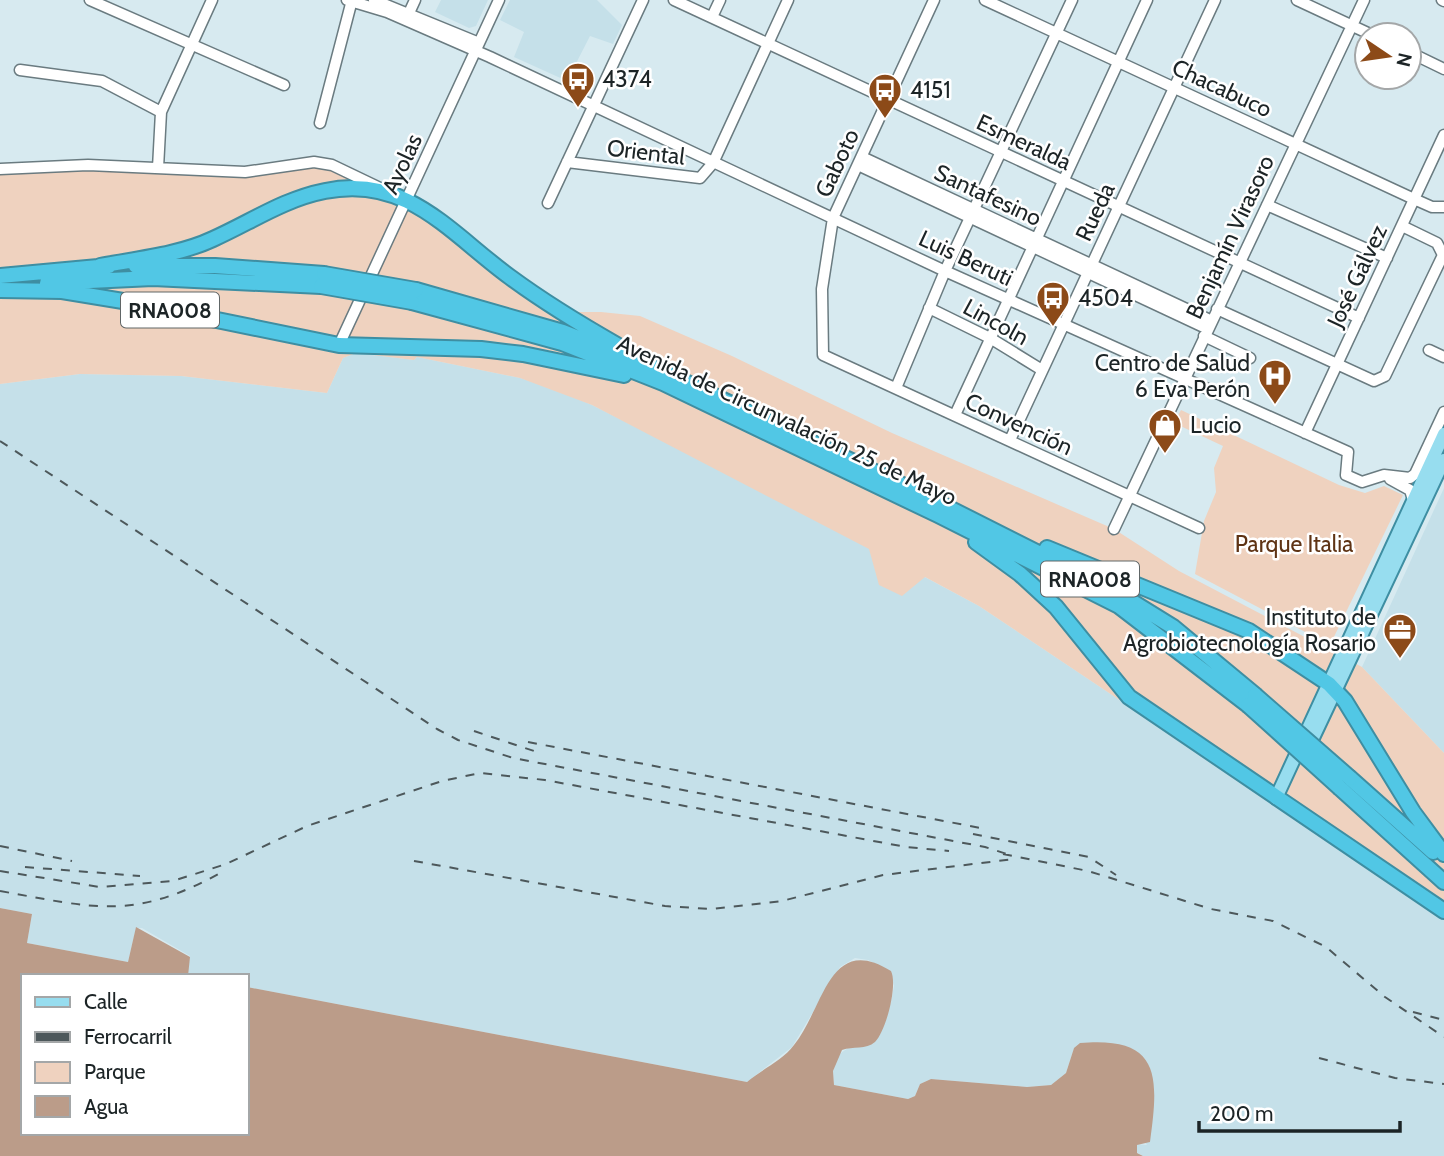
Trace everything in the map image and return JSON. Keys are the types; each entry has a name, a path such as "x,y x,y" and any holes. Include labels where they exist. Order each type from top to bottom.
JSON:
{"highway":[{"path":"100,266 181,250 212,240 278,205 325,191 352,188 384,190 407,200"},
{"name":"RNA008","path":"407,200 442,219 506,274 559,312 663,377"},
{"name":"Avenida de Circunvalación 25 de Mayo","path":"0,276 100,266 215,266 323,280 414,296 562,343 663,377 962,515 1118,593 1173,627 1204,660"},
{"name":"Avenida de Circunvalación 25 de Mayo","path":"0,289 52,282 153,278 323,280"},
{"name":"RNA008","path":"0,289 62,291 339,345"},
{"path":"339,345 435,346 523,354 663,377"},
{"name":"Avenida de Circunvalación 25 de Mayo","path":"663,377 1119,606 1204,660 1227,678 1345,783 1444,863"},
{"name":"RNA008","path":"938,515 1020,573 1056,607 1129,697 1280,800"},
{"path":"962,515 1249,631 1332,687 1354,715 1413,813 1444,854"},
{"name":"Avenida de Circunvalación 25 de Mayo","path":"1345,783 1444,882"},
{"path":"1280,800 1444,911"}],"main road":[{"path":"1280,800 1444,434"},
{"path":"1332,687 1444,460"}],"street":[{"path":"90,0 284,85"},
{"path":"158,168 161,112 212,0"},
{"path":"320,123 350,0 478,47"},
{"path":"374,0 409,13 478,47"},
{"path":"409,13 415,0"},
{"name":"Ayolas","path":"339,345 499,0"},
{"path":"548,203 643,0"},
{"name":"Esmeralda","path":"674,0 1359,318"},
{"path":"712,18 720,0"},
{"path":"713,163 788,0"},
{"name":"Gaboto","path":"822,355 822,289 833,218 934,0"},
{"name":"Chacabuco","path":"985,0 1414,199 1433,207 1444,207"},
{"path":"896,388 945,271 1072,0"},
{"path":"955,415 1147,0"},
{"name":"Rueda","path":"1010,440 1215,0"},
{"path":"1297,0 1314,4 1352,26"},
{"name":"Benjamín Virasoro","path":"1114,529 1364,0"},
{"name":"Luis Beruti","path":"478,47 713,163 945,271 1348,452 1346,475 1362,482 1384,475 1410,478 1415,474 1444,412"},
{"path":"1423,59 1444,69"},
{"path":"20,70 102,81 161,112"},
{"name":"José Gálvez","path":"1305,433 1444,135"},
{"name":"Santafesino","path":"860,161 1089,269 1208,329 1250,358"},
{"path":"0,169 88,165 245,172 314,162 332,165 384,190"},
{"name":"Oriental","path":"567,163 701,178 713,163"},
{"path":"1267,205 1387,258"},
{"path":"1217,309 1374,381 1385,376 1443,255 1437,243 1402,226"},
{"name":"Lincoln","path":"929,308 990,338 1042,370"},
{"path":"1429,350 1444,357"},
{"name":"Convención","path":"822,355 1199,528"},
{"path":"1384,475 1410,490 1413,500"}],"shaded area":[{"path":"441,0 488,0 476,26 469,28 435,12"},
{"path":"510,0 597,0 622,25 613,44 590,36 567,81 514,57 524,32 500,20"},
{"path":"356,353 414,360 417,357 520,378 549,387 592,405 769,494 979,606 1444,917 1444,1156 1143,1156 1136,1152 1137,1144 1147,1145 1074,1048 1066,1073 1051,1085 1027,1087 931,1079 920,1084 915,1096 908,1099 834,1085 833,1071 838,1055 848,1048 874,1043 891,1002 894,986 891,972 868,960 855,958 840,967 792,1047 747,1082 248,987 248,974 187,974 190,956 142,928 136,928 128,962 27,943 32,914 0,908 0,384 80,374 181,376 327,393 343,358"},
{"path":"1444,488 1444,753 1362,667"}],"green space":[{"path":"314,162 384,190 559,312 640,316 732,356 892,433 1114,529 1179,571 1362,667 1444,753 1444,917 979,606 925,577 902,596 879,585 869,549 592,405 520,378 417,357 414,360 356,353 343,358 327,393 181,376 80,374 0,384 0,169 19,166 245,172"},
{"name":"Parque Italia","path":"1181,410 1339,485 1365,493 1384,486 1403,495 1330,645 1195,574 1204,521 1216,492 1214,468 1223,446 1174,423"}],"water":[{"path":"0,908 32,914 27,943 128,962 136,927 190,957 188,974 21,974 21,1135 248,1135 248,987 747,1082 794,1045 831,979 841,968 854,961 870,961 891,971 893,986 890,1008 875,1042 868,1046 842,1050 833,1071 834,1085 908,1099 915,1096 920,1084 931,1079 1027,1087 1051,1085 1066,1073 1074,1048 1080,1043 1126,1046 1140,1054 1149,1065 1153,1080 1150,1142 1137,1145 1137,1153 1143,1156 0,1156"}],"railway":[{"path":"0,441 437,729 458,740 513,758 985,847 1010,855"},
{"path":"474,731 540,753"},
{"path":"528,742 986,829"},
{"path":"0,871 100,887 173,881 226,864 307,826 442,781 480,773 545,780 906,847 949,851"},
{"path":"973,834 1089,857 1116,875"},
{"path":"0,846 72,861"},
{"path":"1003,854 1088,871 1211,909 1273,921 1326,947 1385,997 1444,1037"},
{"path":"414,861 665,906 711,909 782,901 883,875 1014,859"},
{"path":"25,867 140,876"},
{"path":"0,891 89,905 138,904 191,888 222,872"},
{"path":"1413,1012 1444,1020"},
{"path":"1319,1058 1395,1078 1444,1084"}],"place":[{"name":"4374","path":"578,109"},
{"name":"4151","path":"885,120"},
{"name":"4504","path":"1053,328"},
{"name":"Centro de Salud 6 Eva Perón","path":"1275,406"},
{"name":"Lucio","path":"1165,455"},
{"name":"Instituto de Agrobiotecnología Rosario","path":"1400,660"}]}
